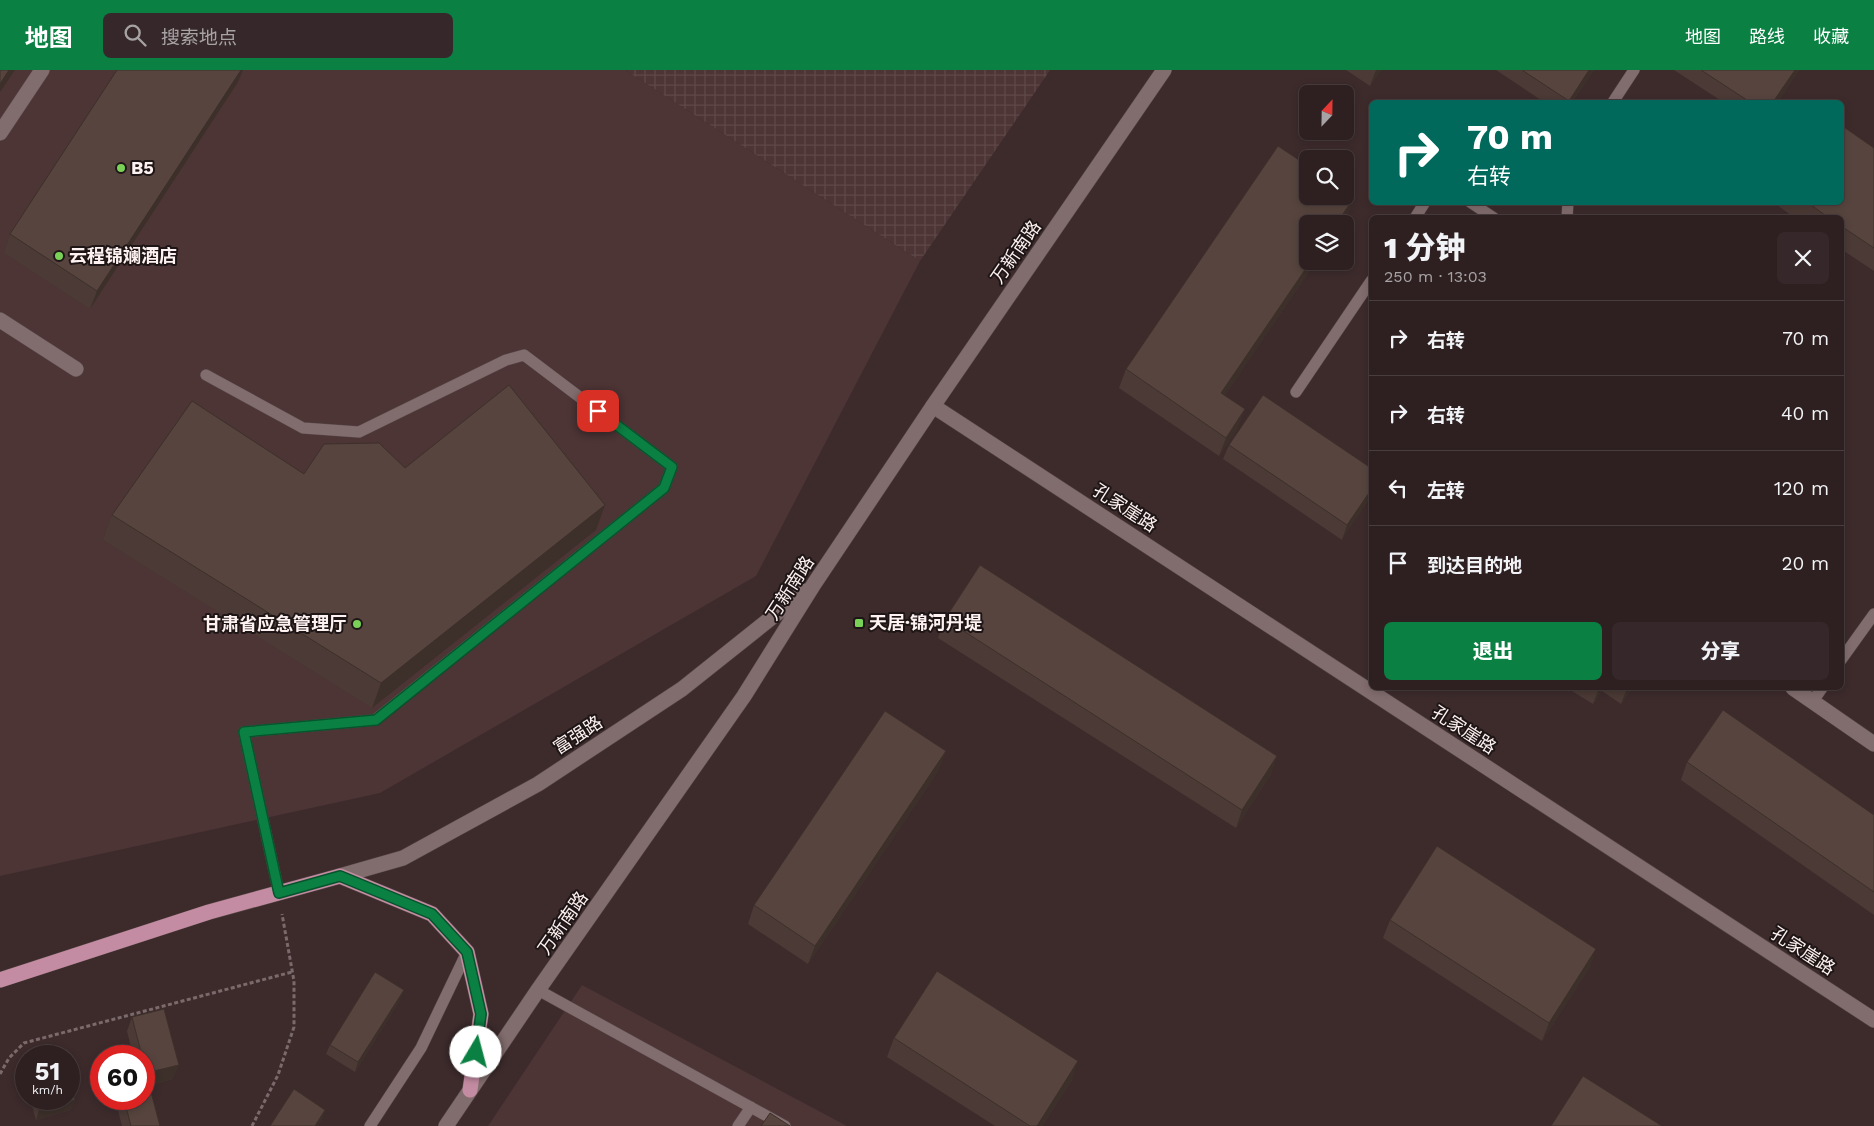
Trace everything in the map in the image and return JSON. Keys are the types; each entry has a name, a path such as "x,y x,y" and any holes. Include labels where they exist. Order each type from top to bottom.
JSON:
{"main road":[{"path":"0,133 42,70"},
{"name":"万新南路","path":"446,1126 538,990 744,696 814,584 933,406 1164,70"},
{"path":"0,320 76,369"},
{"name":"孔家崖路","path":"933,406 1874,1020"},
{"name":"富强路","path":"340,876 403,858 538,784 682,689 814,584"},
{"path":"1797,690 1874,744"},
{"path":"0,980 210,912 340,876 432,914 467,952 481,1014 470,1090"}],"lane":[{"path":"1614,100 1634,70"},
{"path":"1474,205 1490,215"},
{"path":"1296,392 1369,284"},
{"path":"206,375 303,428 359,432 506,360 524,355 672,467 664,488 376,720 244,732 279,893"},
{"path":"1844,656 1874,614"},
{"path":"1813,701 1821,690"},
{"path":"370,1126 421,1048 467,952"},
{"path":"538,990 785,1126"},
{"path":"738,1126 751,1108"}],"path":[{"path":"252,1126 278,1075 294,1028 292,972 279,893"},
{"path":"0,1074 9,1058 24,1043 292,972"}],"shaded area":[{"path":"0,70 625,70 920,261 756,576 380,793 0,876"},
{"path":"625,70 1050,70 920,261"},
{"path":"582,985 847,1126 488,1126"}],"building":[{"path":"0,70 9,70 0,84"},
{"name":"B5","path":"117,70 241,70 97,291 10,234"},
{"path":"1522,70 1589,70 1570,100"},
{"path":"1701,70 1795,70 1774,100 1747,100"},
{"path":"1844,127 1874,148 1874,248 1844,228 1844,215 1825,215 1811,205 1844,205"},
{"path":"1278,146 1299,160 1299,205 1349,205 1342,215 1299,215 1299,270 1305,270 1221,393 1245,409 1226,438 1126,369"},
{"name":"甘肃省应急管理厅","path":"509,385 605,505 381,683 112,515 192,401 304,474 324,444 379,443 405,468"},
{"path":"1263,395 1369,467 1369,493 1347,525 1229,445"},
{"path":"980,565 1277,756 1242,810 945,619"},
{"path":"1723,710 1874,815 1874,892 1687,762"},
{"path":"885,711 946,751 815,946 754,905"},
{"path":"1437,846 1596,949 1549,1023 1390,920"},
{"path":"937,971 1078,1061 1037,1126 1030,1126 894,1038"},
{"path":"375,972 404,990 358,1062 330,1045"},
{"path":"164,1009 179,1065 155,1071 155,1045 139,1045 132,1017"},
{"path":"1583,1076 1662,1126 1551,1126"},
{"path":"294,1089 325,1110 315,1126 270,1126"},
{"path":"155,1107 160,1126 131,1126 127,1110 155,1110"},
{"path":"770,1113 790,1126 761,1126"}],"place":[{"name":"B5","path":"121,168"},
{"name":"云程锦斓酒店","path":"59,256"},
{"name":"天居·锦河丹堤","path":"859,623"},
{"name":"甘肃省应急管理厅","path":"357,624"}],"route":[{"path":"476,1052 481,1014 467,952 432,914 340,876 279,893 244,732 376,720 664,488 672,467 598,411"}]}
